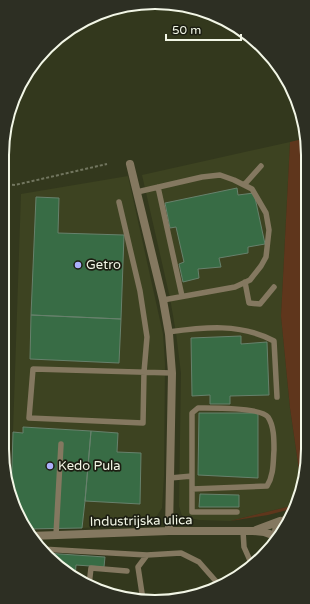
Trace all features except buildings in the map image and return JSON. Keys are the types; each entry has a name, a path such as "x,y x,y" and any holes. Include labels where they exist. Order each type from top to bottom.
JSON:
{"street":[{"path":"130,164 163,300 168,332 172,373 170,531"},
{"path":"276,529 281,521"},
{"name":"Industrijska ulica","path":"253,531 281,521"},
{"name":"Industrijska ulica","path":"38,536 170,531 253,531 273,535"}],"lane":[{"path":"244,186 261,166"},
{"path":"137,192 202,177 220,175 252,189 266,213 270,230 266,257 250,280 235,287 163,300"},
{"path":"158,187 182,296"},
{"path":"119,202 140,291 147,337 144,372 143,423 29,418 32,369 144,372 172,373"},
{"path":"245,282 249,303 260,304 274,287"},
{"path":"168,332 206,327 234,328 261,334 274,341 277,397"},
{"path":"192,489 267,486 271,480 274,434 267,416 261,412 244,409 198,408 192,413 192,476 192,489 192,512 237,512"},
{"path":"56,535 62,444"},
{"path":"170,478 192,476"},
{"path":"243,531 244,547 250,560"},
{"path":"49,549 147,555 181,553 199,562 216,582"},
{"path":"142,595 138,567 147,555"},
{"path":"90,580 91,568 127,570"}],"path":[{"path":"9,185 15,185 107,164"}],"shaded area":[{"path":"300,140 301,145 301,459 299,472 290,408 281,316 290,142"},
{"path":"290,142 281,316 290,408 299,472 289,506 230,521 199,520 182,516 179,506 181,373 170,298 142,175"},
{"path":"128,176 163,334 165,364 164,476 162,508 154,520 144,524 82,528 91,431 23,427 23,433 13,432 21,194"},
{"path":"289,506 288,510 268,515 230,521"}],"place":[{"name":"Getro","path":"78,265"},
{"name":"Kedo Pula","path":"50,466"}]}
